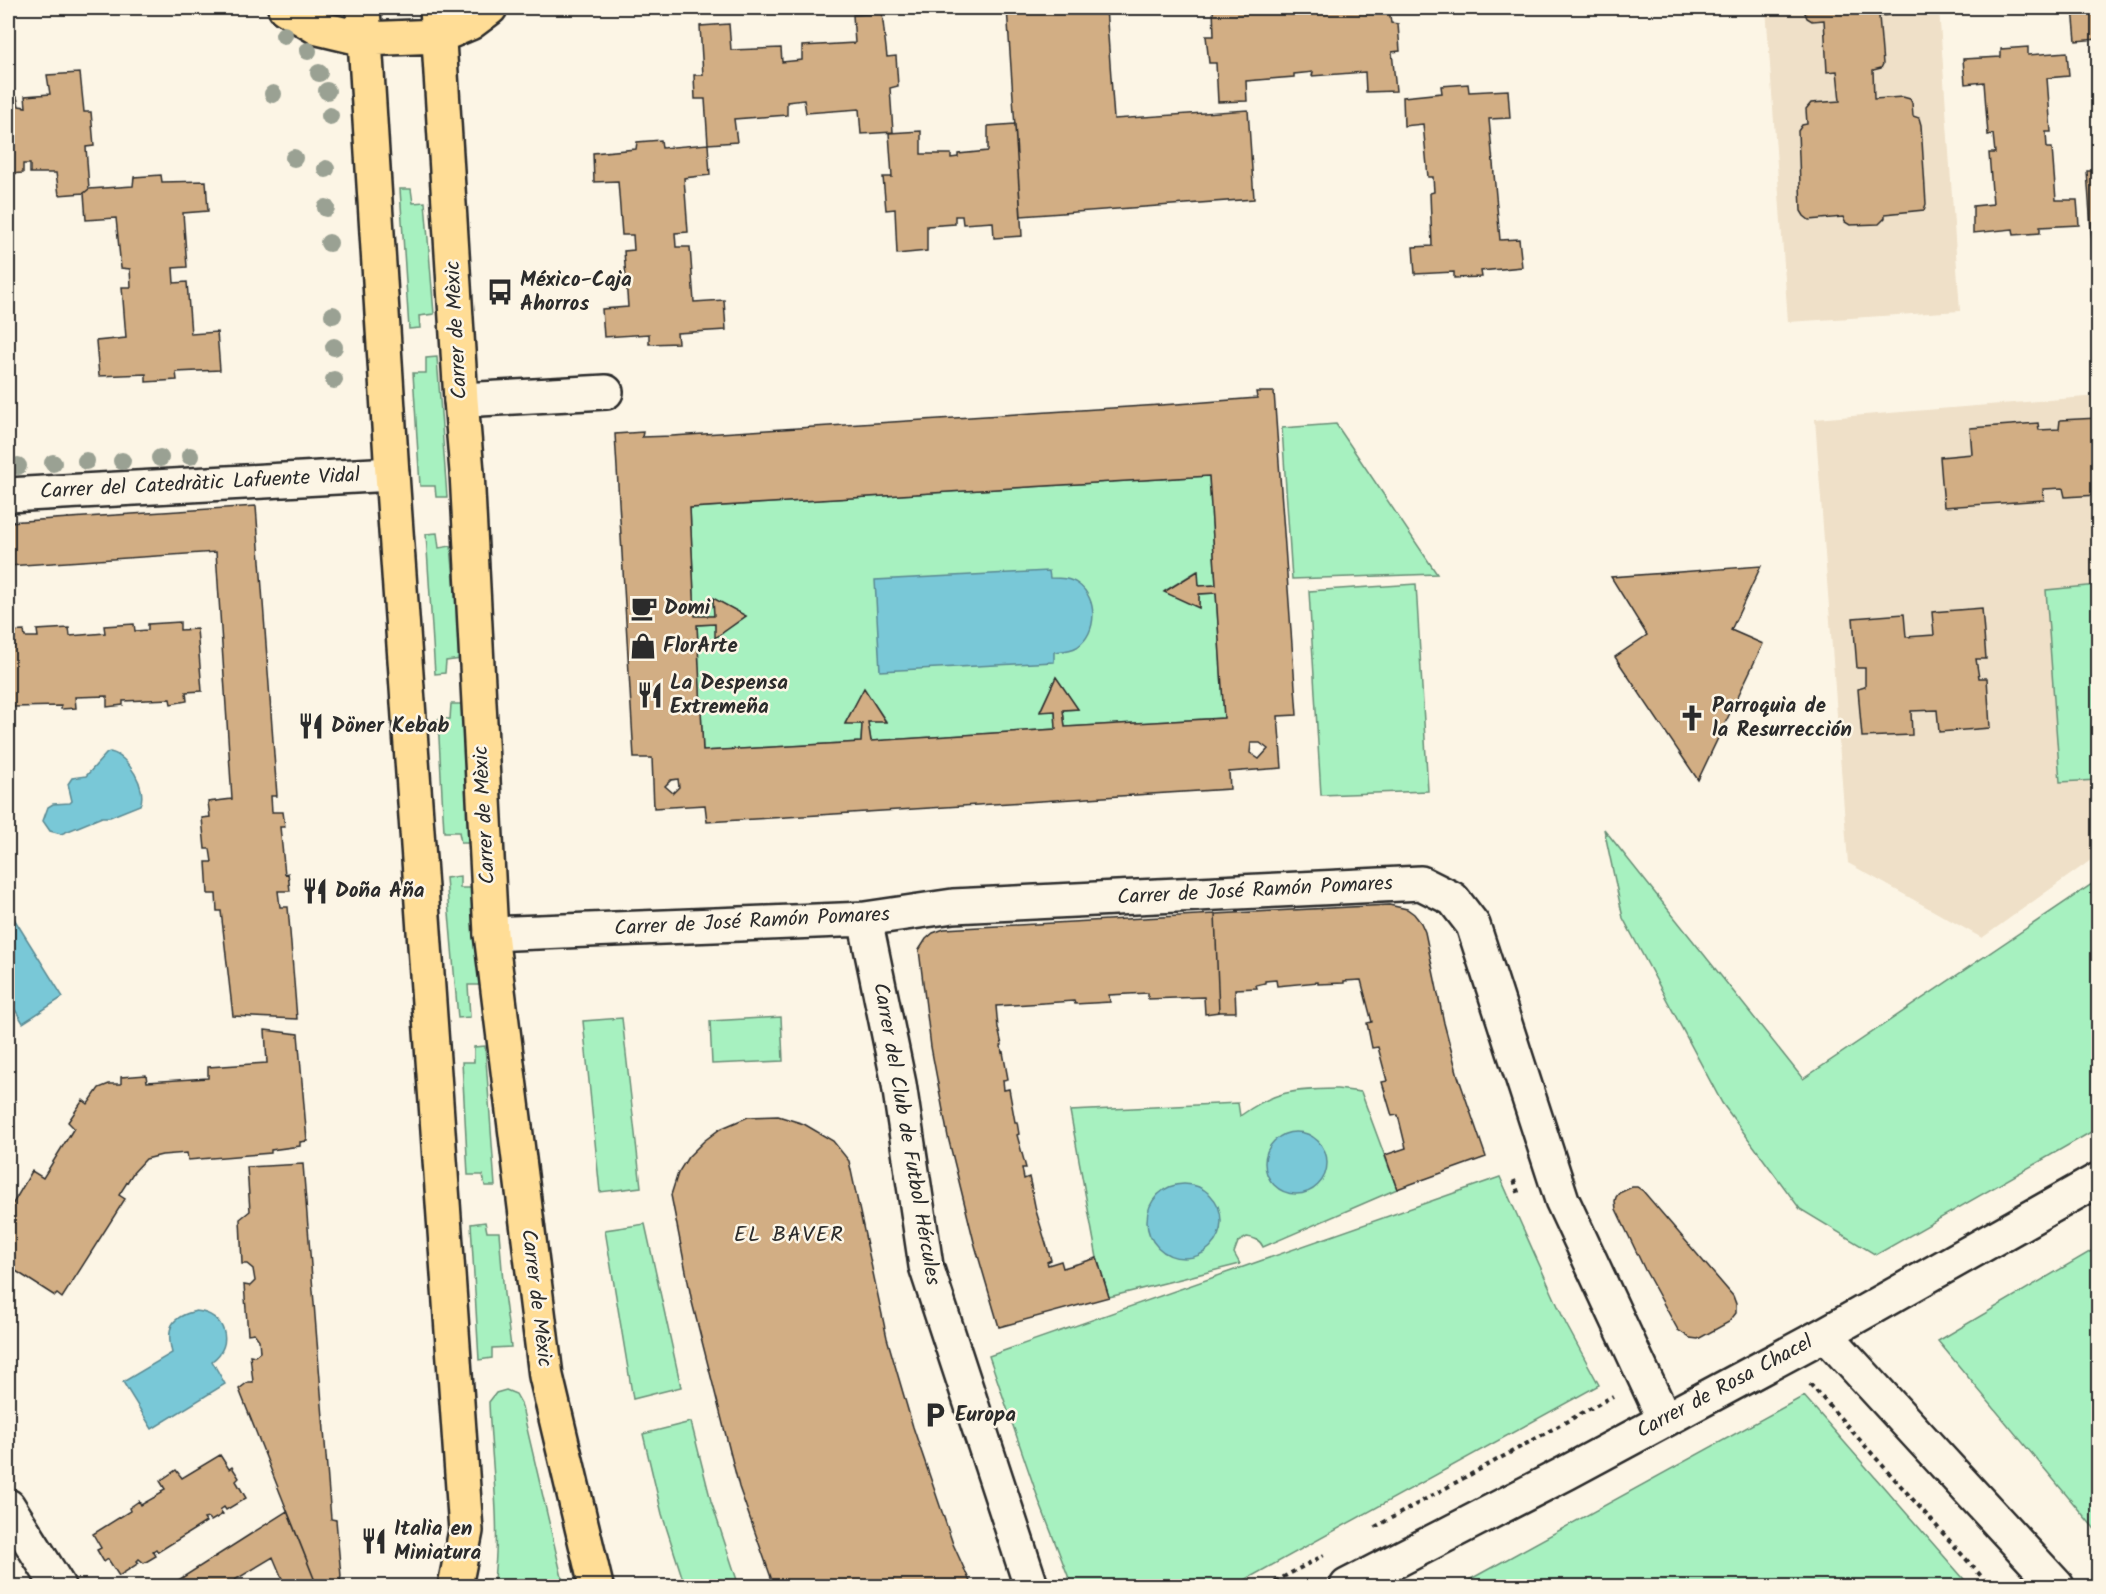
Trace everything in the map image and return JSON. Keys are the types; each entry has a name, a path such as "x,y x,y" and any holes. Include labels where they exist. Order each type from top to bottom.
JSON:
{"main road":[{"path":"285,8 318,28 363,23 470,22 490,8"},
{"name":"Carrer de Mèxic","path":"438,22 467,472 491,934 546,1376 596,1587"},
{"path":"363,23 392,474 466,1531 454,1587"}],"street":[{"path":"461,400 606,392"},
{"name":"Carrer del Catedràtic Lafuente Vidal","path":"8,495 392,474"},
{"name":"Carrer de José Ramón Pomares","path":"491,934 865,920 953,906 1421,883 1454,899 1473,925 1562,1200 1664,1419"},
{"name":"Carrer del Club de Futbol Hércules","path":"865,920 899,1084 926,1266 1031,1587"},
{"name":"Carrer de Rosa Chacel","path":"1347,1587 1825,1334 2098,1180"},
{"path":"1825,1334 2057,1587"},
{"path":"8,1506 58,1587"}],"path":[{"path":"1806,1379 1990,1587"},
{"path":"1369,1530 1614,1396"},
{"path":"1267,1587 1328,1553"}],"shaded area":[{"path":"1766,8 1939,8 1960,311 1788,322"},
{"path":"2098,396 2098,855 1982,938 1848,863 1815,419"}],"green space":[{"path":"400,189 411,189 413,203 425,202 434,314 419,316 420,328 409,329"},
{"path":"437,357 447,497 436,497 435,486 420,486 413,373 426,373 426,358"},
{"path":"1336,424 1437,574 1292,579 1282,428"},
{"path":"1209,476 1216,585 1199,586 1197,571 1165,591 1199,607 1199,594 1216,593 1224,718 1065,727 1063,710 1078,709 1056,677 1040,711 1055,711 1056,729 871,741 868,722 886,721 864,689 845,723 862,724 861,742 703,751 697,625 715,624 716,637 746,616 713,598 714,616 695,616 690,508"},
{"path":"437,533 439,548 451,546 461,659 446,661 445,673 435,674 426,534"},
{"path":"1416,584 1428,791 1321,795 1309,591"},
{"path":"2098,585 2098,780 2060,782 2046,590"},
{"path":"451,704 461,704 472,843 461,843 459,832 444,832 438,719 450,719"},
{"path":"1604,829 1803,1079 2098,880 2098,1128 1876,1255 1800,1209 1722,1103 1623,918"},
{"path":"460,876 460,888 473,888 479,985 468,985 470,1017 458,1018 446,878"},
{"path":"781,1017 783,1061 712,1064 710,1021"},
{"path":"622,1018 641,1187 600,1192 583,1021"},
{"path":"485,1046 495,1186 485,1186 483,1175 468,1175 462,1062 474,1062 474,1047"},
{"path":"1337,1089 1361,1092 1397,1189 1263,1247 1257,1240 1247,1237 1238,1242 1234,1253 1240,1264 1109,1297 1097,1258 1070,1111 1238,1103 1240,1116 1275,1096 1297,1091"},
{"path":"1500,1177 1566,1324 1599,1385 1234,1586 1072,1586 1039,1501 989,1356"},
{"path":"485,1222 487,1232 499,1232 511,1347 492,1348 492,1358 479,1360 471,1224"},
{"path":"645,1224 681,1387 633,1399 605,1230"},
{"path":"2098,1247 2098,1533 1938,1341"},
{"path":"506,1390 516,1394 521,1403 564,1586 493,1586 496,1517 489,1402 496,1393"},
{"path":"1804,1396 1970,1586 1458,1586"},
{"path":"691,1422 711,1501 738,1583 728,1586 685,1586 662,1514 643,1434"}],"water":[{"path":"1049,571 1050,578 1072,581 1085,590 1092,606 1093,616 1092,625 1084,641 1077,647 1054,652 1054,662 880,671 875,580"},
{"path":"110,752 123,759 135,774 141,790 140,805 110,817 102,817 61,834 50,831 43,821 48,807 53,804 70,803 72,801 68,784 72,778 86,776"},
{"path":"8,909 63,997 23,1023 8,998"},
{"path":"1296,1132 1308,1134 1318,1141 1325,1151 1327,1163 1325,1175 1318,1185 1308,1192 1296,1194 1284,1192 1274,1185 1267,1175 1265,1163 1267,1151 1274,1141 1284,1134"},
{"path":"1184,1184 1205,1190 1215,1200 1221,1221 1215,1242 1205,1252 1184,1258 1163,1252 1153,1242 1147,1221 1153,1200 1163,1190"},
{"path":"196,1311 214,1317 220,1323 225,1339 219,1354 212,1361 225,1384 152,1429 123,1382 172,1353 170,1330 172,1325 180,1317"}],"building":[{"path":"1007,8 1106,8 1114,119 1248,110 1254,199 1021,216"},
{"path":"1213,8 1241,8 1241,12 1389,8 1391,23 1398,24 1400,51 1392,52 1396,91 1366,92 1365,72 1312,76 1313,72 1294,74 1294,77 1246,81 1247,101 1218,102 1216,63 1209,63 1206,36 1214,36"},
{"path":"1803,8 1896,8 1895,12 1890,15 1879,16 1883,64 1881,68 1873,70 1874,99 1903,97 1910,99 1913,116 1919,118 1926,204 1924,210 1885,214 1885,218 1879,224 1850,225 1843,217 1809,220 1801,211 1798,131 1802,125 1807,124 1806,109 1811,103 1840,101 1837,71 1827,72 1824,20 1812,21 1807,18"},
{"path":"2073,8 2098,8 2098,39 2076,41"},
{"path":"882,13 887,57 896,56 898,86 890,88 893,132 861,134 859,109 806,113 804,100 787,102 787,115 734,119 737,142 708,144 705,99 695,99 694,75 703,75 700,26 729,24 731,50 781,48 782,62 802,60 802,46 855,43 853,15"},
{"path":"2028,47 2028,55 2067,52 2069,76 2047,78 2051,132 2046,132 2047,148 2052,148 2056,200 2077,200 2079,225 2040,227 2040,233 2014,235 2013,229 1973,233 1973,206 1993,204 1989,153 1995,153 1993,134 1988,135 1984,82 1965,84 1963,59 2001,57 2001,49"},
{"path":"80,73 84,112 91,112 94,146 86,147 89,189 84,193 59,195 56,173 30,173 30,164 23,164 23,173 8,174 8,97 17,97 19,106 26,107 25,96 50,94 47,75"},
{"path":"1468,84 1469,92 1508,90 1510,118 1489,119 1500,240 1519,239 1522,267 1481,271 1482,277 1454,278 1454,272 1415,274 1413,247 1432,246 1430,193 1434,192 1433,177 1428,177 1423,124 1404,126 1403,97 1442,93 1441,86"},
{"path":"1015,124 1022,236 994,238 993,222 963,224 962,216 955,216 955,224 927,226 927,251 897,254 895,209 886,210 883,177 892,177 889,133 921,131 921,154 951,154 951,158 958,157 958,154 988,151 988,126"},
{"path":"661,140 662,148 708,144 710,175 684,178 688,232 675,233 676,247 690,247 694,302 724,300 726,330 677,333 678,343 649,344 649,334 604,337 602,309 628,307 624,251 634,250 633,235 622,235 618,181 594,182 593,153 636,149 637,142"},
{"path":"2087,171 2098,171 2098,258 2093,258"},
{"path":"161,175 162,182 206,181 208,211 183,213 187,267 173,268 174,283 187,282 191,334 217,332 220,370 176,372 177,380 146,382 146,374 99,376 96,341 126,338 122,287 131,287 130,269 121,268 116,218 86,220 84,193 89,189 133,186 134,177"},
{"path":"1256,392 1274,392 1297,715 1278,716 1282,768 1229,772 1230,789 707,822 705,805 654,808 652,758 634,758 615,434 643,432 642,437 672,436 1257,398","holes":["1209,476 1216,585 1199,586 1198,571 1164,592 1199,608 1199,594 1216,593 1224,718 1065,727 1063,710 1078,709 1056,677 1040,712 1055,711 1056,729 871,741 868,722 886,722 864,688 845,724 862,724 861,742 703,751 697,625 715,624 715,638 746,616 713,598 714,616 695,616 690,508","1251,743 1260,743 1268,749 1259,759 1250,753","678,779 679,787 673,793 665,786 671,780"]},
{"path":"2098,418 2098,495 2065,497 2063,488 2043,489 2044,500 1944,507 1940,457 1972,454 1970,428 2038,423 2039,430 2059,429 2060,420"},
{"path":"256,506 277,796 271,796 272,812 283,812 285,827 280,827 285,874 288,873 290,891 278,891 280,907 288,907 297,1019 233,1016 221,911 217,911 216,894 208,894 206,862 212,862 210,849 205,849 202,818 210,817 208,802 232,799 216,552 8,566 8,522"},
{"name":"Parroquia de la Resurrección","path":"1761,566 1731,630 1763,644 1698,780 1615,657 1647,635 1611,577"},
{"path":"1982,608 1986,659 1976,659 1979,678 1987,678 1990,728 1939,732 1937,710 1911,711 1912,735 1862,737 1858,689 1865,687 1865,668 1857,668 1853,618 1904,614 1906,637 1934,635 1932,612"},
{"path":"180,622 180,630 197,629 202,691 186,692 187,701 171,704 170,699 123,701 123,705 107,707 107,696 75,697 76,708 13,707 12,712 8,713 8,632 24,631 25,637 38,637 37,630 69,628 70,636 105,633 104,626 134,624 135,631 148,630 148,624"},
{"path":"1389,905 1407,909 1414,914 1425,932 1444,1023 1458,1076 1486,1157 1397,1189 1385,1155 1406,1148 1398,1115 1392,1116 1382,1082 1387,1081 1378,1047 1372,1048 1367,1023 1372,1022 1361,980 1277,986 1276,980 1265,981 1265,983 1256,985 1257,988 1235,989 1236,1012 1219,1012 1215,914"},
{"path":"1215,914 1219,1012 1205,1014 1204,997 1148,999 1148,993 1109,995 1110,1002 1075,1004 1074,1001 996,1006 1008,1079 1003,1080 1004,1090 1009,1089 1015,1122 1017,1122 1019,1134 1017,1135 1026,1168 1022,1168 1024,1179 1029,1177 1036,1211 1051,1260 1047,1262 1048,1265 1061,1261 1063,1268 1097,1258 1109,1297 999,1327 974,1242 948,1137 931,1047 919,950 933,933 944,929"},
{"path":"265,1030 298,1034 307,1141 300,1142 300,1146 271,1150 271,1153 188,1160 187,1153 146,1159 133,1173 119,1195 125,1199 62,1298 57,1294 55,1296 8,1266 8,1212 32,1171 43,1178 74,1128 68,1122 83,1100 88,1104 99,1088 109,1084 121,1084 121,1077 146,1075 147,1082 208,1078 208,1067 267,1063"},
{"path":"778,1116 804,1124 833,1141 849,1161 887,1338 913,1427 953,1544 972,1586 774,1586 739,1487 692,1302 671,1195 678,1173 688,1157 720,1129 748,1117"},
{"path":"303,1164 331,1519 336,1520 341,1576 339,1586 317,1586 239,1389 248,1382 253,1382 250,1355 255,1356 260,1352 259,1340 254,1333 248,1334 244,1285 250,1286 255,1281 253,1269 247,1264 242,1264 240,1219 250,1211 247,1167"},
{"path":"1632,1187 1643,1191 1733,1296 1736,1313 1729,1322 1698,1339 1690,1338 1678,1330 1645,1270 1616,1209 1616,1197 1619,1193"},
{"path":"220,1455 229,1469 232,1467 239,1478 236,1481 246,1498 226,1510 224,1507 220,1510 223,1514 211,1521 208,1518 204,1519 206,1522 158,1552 156,1549 153,1551 156,1556 144,1563 139,1559 137,1561 139,1563 119,1576 108,1559 104,1562 97,1550 101,1548 93,1534 130,1511 129,1508 139,1501 141,1505 162,1493 161,1491 165,1489 160,1481 176,1470 182,1478"},
{"path":"287,1511 317,1586 277,1586 284,1583 273,1557 225,1586 169,1586"}],"place":[{"name":"México-Caja Ahorros","path":"500,292"},
{"name":"Domi","path":"644,608"},
{"name":"FlorArte","path":"643,646"},
{"name":"La Despensa Extremeña","path":"650,695"},
{"name":"Parroquia de la Resurrección","path":"1692,718"},
{"name":"Döner Kebab","path":"311,726"},
{"name":"Doña Aña","path":"315,891"},
{"name":"Europa","path":"935,1415"},
{"name":"Italia en Miniatura","path":"374,1541"}],"district":[{"name":"EL BAVER","path":"789,1235"}]}
